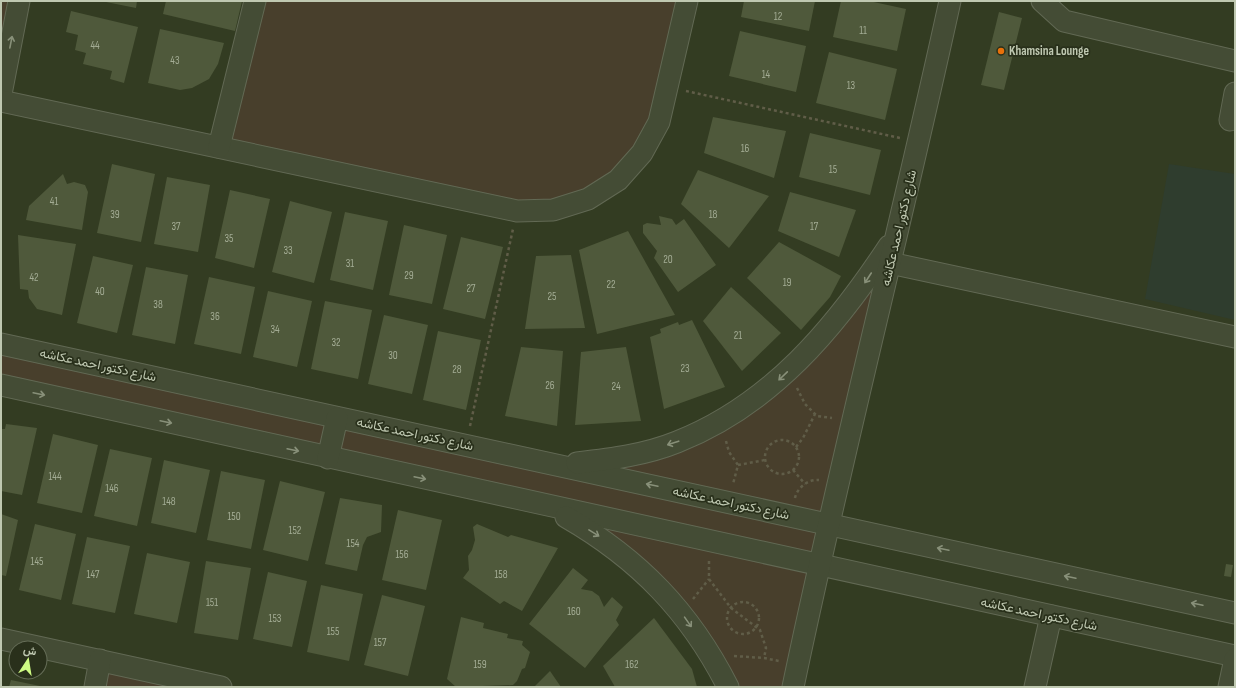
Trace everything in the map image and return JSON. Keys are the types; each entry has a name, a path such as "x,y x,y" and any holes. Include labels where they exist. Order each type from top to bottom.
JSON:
{"street":[{"path":"1,94 19,1"},
{"path":"219,147 255,1"},
{"path":"1,100 517,211 553,210 588,199 618,180 642,153 659,122 687,1"},
{"name":"شارع دكتور احمد عكاشه","path":"793,687 819,566 919,142 950,1"},
{"path":"1042,1 1064,21 1235,61"},
{"path":"1230,120 1235,93"},
{"path":"558,465 618,458 677,442 733,414 782,378 824,333 863,286 897,234"},
{"path":"890,263 1235,337"},
{"path":"1,328 23,349"},
{"name":"شارع دكتور احمد عكاشه","path":"1,344 1235,613"},
{"name":"شارع دكتور احمد عكاشه","path":"2,387 1235,656"},
{"path":"328,458 337,418"},
{"path":"549,506 597,534 641,569 682,613 714,661 728,687"},
{"path":"1035,687 1051,616"},
{"path":"1,639 221,687"},
{"path":"95,687 100,660"},
{"path":"1229,687 1235,660"}],"path":[{"path":"668,87 919,142"},
{"path":"466,445 517,211"},
{"path":"789,371 805,404 817,416 854,419"},
{"path":"796,447 803,438 815,414"},
{"path":"720,421 729,452 738,465 728,502"},
{"path":"786,440 796,447 799,457 793,470 789,473 778,474 770,469 765,460 766,449 775,441 786,440"},
{"path":"738,465 765,460"},
{"path":"793,470 805,484"},
{"path":"790,516 796,491 805,484 814,479 838,483"},
{"path":"709,542 709,579 730,607 760,630 766,648 764,658"},
{"path":"682,613 709,579"},
{"path":"740,602 745,602 754,607 759,616 756,627 752,631 742,634 729,627 726,617 730,607 740,602"},
{"path":"714,661 734,656 764,658 797,664"}],"shaded area":[{"path":"1,1 19,1 1,94"},
{"path":"255,1 687,1 642,153 553,210 219,147"},
{"path":"1169,164 1235,174 1235,320 1145,299"},
{"path":"897,234 793,687 728,687 682,613 549,506 1,385 1,345 558,465 677,442 782,378"},
{"path":"100,660 221,687 95,687"}],"building":[{"path":"101,1 137,1 136,8"},
{"path":"166,1 242,1 235,31 163,14"},
{"path":"744,1 815,1 809,31 741,17"},
{"path":"841,1 869,1 906,9 897,51 833,37"},
{"path":"71,11 138,27 124,83 110,79 112,71 83,64 86,53 75,50 78,35 66,32"},
{"name":"Khamsina Lounge","path":"999,12 1022,18 1004,90 981,85"},
{"path":"160,29 224,43 218,64 209,79 192,88 180,90 148,83"},
{"path":"740,31 806,46 796,92 729,76"},
{"path":"829,52 897,69 885,120 816,103"},
{"path":"713,117 786,131 774,178 704,153"},
{"path":"810,133 881,150 870,195 799,177"},
{"path":"112,164 155,174 141,242 97,233"},
{"path":"698,170 769,196 729,248 681,204"},
{"path":"63,174 67,184 74,182 85,185 88,192 82,230 26,220 29,206"},
{"path":"167,177 210,185 198,252 154,244"},
{"path":"230,190 270,199 254,268 215,258"},
{"path":"790,192 856,210 839,257 778,231"},
{"path":"290,201 332,212 314,283 272,272"},
{"path":"345,212 388,221 373,290 330,280"},
{"path":"659,216 672,219 676,225 684,219 716,265 678,292 654,258 657,251 643,233 643,225 647,223 661,225"},
{"path":"404,225 447,235 432,304 389,295"},
{"path":"628,231 675,315 597,334 579,250"},
{"path":"18,235 76,244 62,315 37,309 29,298 28,290 20,289"},
{"path":"461,237 503,247 485,319 443,309"},
{"path":"779,242 841,276 830,297 801,330 747,278"},
{"path":"571,255 585,328 525,329 536,256"},
{"path":"93,256 133,265 117,333 77,323"},
{"path":"146,267 188,275 175,344 132,335"},
{"path":"209,277 255,287 241,354 194,344"},
{"path":"731,287 781,333 742,371 703,321"},
{"path":"268,291 312,301 297,367 253,357"},
{"path":"325,301 372,310 358,379 311,369"},
{"path":"384,315 428,325 412,394 368,384"},
{"path":"692,320 725,387 664,409 650,337 661,333 660,329 678,322 679,325"},
{"path":"438,331 481,340 466,410 423,400"},
{"path":"521,347 563,351 557,426 505,416"},
{"path":"626,347 641,421 575,425 581,352"},
{"path":"6,424 37,428 22,495 1,491 1,429 5,429"},
{"path":"53,434 98,445 82,513 37,503"},
{"path":"110,449 152,458 137,526 94,516"},
{"path":"164,460 210,470 196,533 151,523"},
{"path":"221,471 265,480 251,549 207,540"},
{"path":"280,481 325,492 308,561 263,550"},
{"path":"340,498 382,505 381,532 367,537 363,545 357,571 325,564"},
{"path":"398,510 442,520 426,590 382,580"},
{"path":"1,514 18,520 6,576 1,575"},
{"path":"35,524 76,534 61,600 19,590"},
{"path":"477,524 508,537 511,535 558,548 522,611 504,601 500,604 463,578 469,570 468,556 472,550 475,540 473,527"},
{"path":"87,537 130,546 115,613 72,604"},
{"path":"147,553 190,562 177,623 134,614"},
{"path":"206,561 251,568 238,640 194,633"},
{"path":"1226,564 1233,565 1231,577 1224,576"},
{"path":"573,568 588,580 581,589 592,591 599,596 604,607 612,597 623,607 616,620 619,625 585,668 529,624"},
{"path":"268,572 307,581 292,647 253,639"},
{"path":"321,585 363,594 349,661 307,652"},
{"path":"382,595 425,606 408,676 364,665"},
{"path":"461,617 484,623 483,628 508,634 507,638 523,641 522,645 530,652 525,668 522,669 517,681 513,685 456,687 447,679"},
{"path":"654,618 692,669 697,687 615,687 603,666"},
{"path":"550,671 561,687 534,687"},
{"path":"11,680 40,686 40,687 9,687"}],"place":[{"name":"Khamsina Lounge","path":"1001,51"}]}
